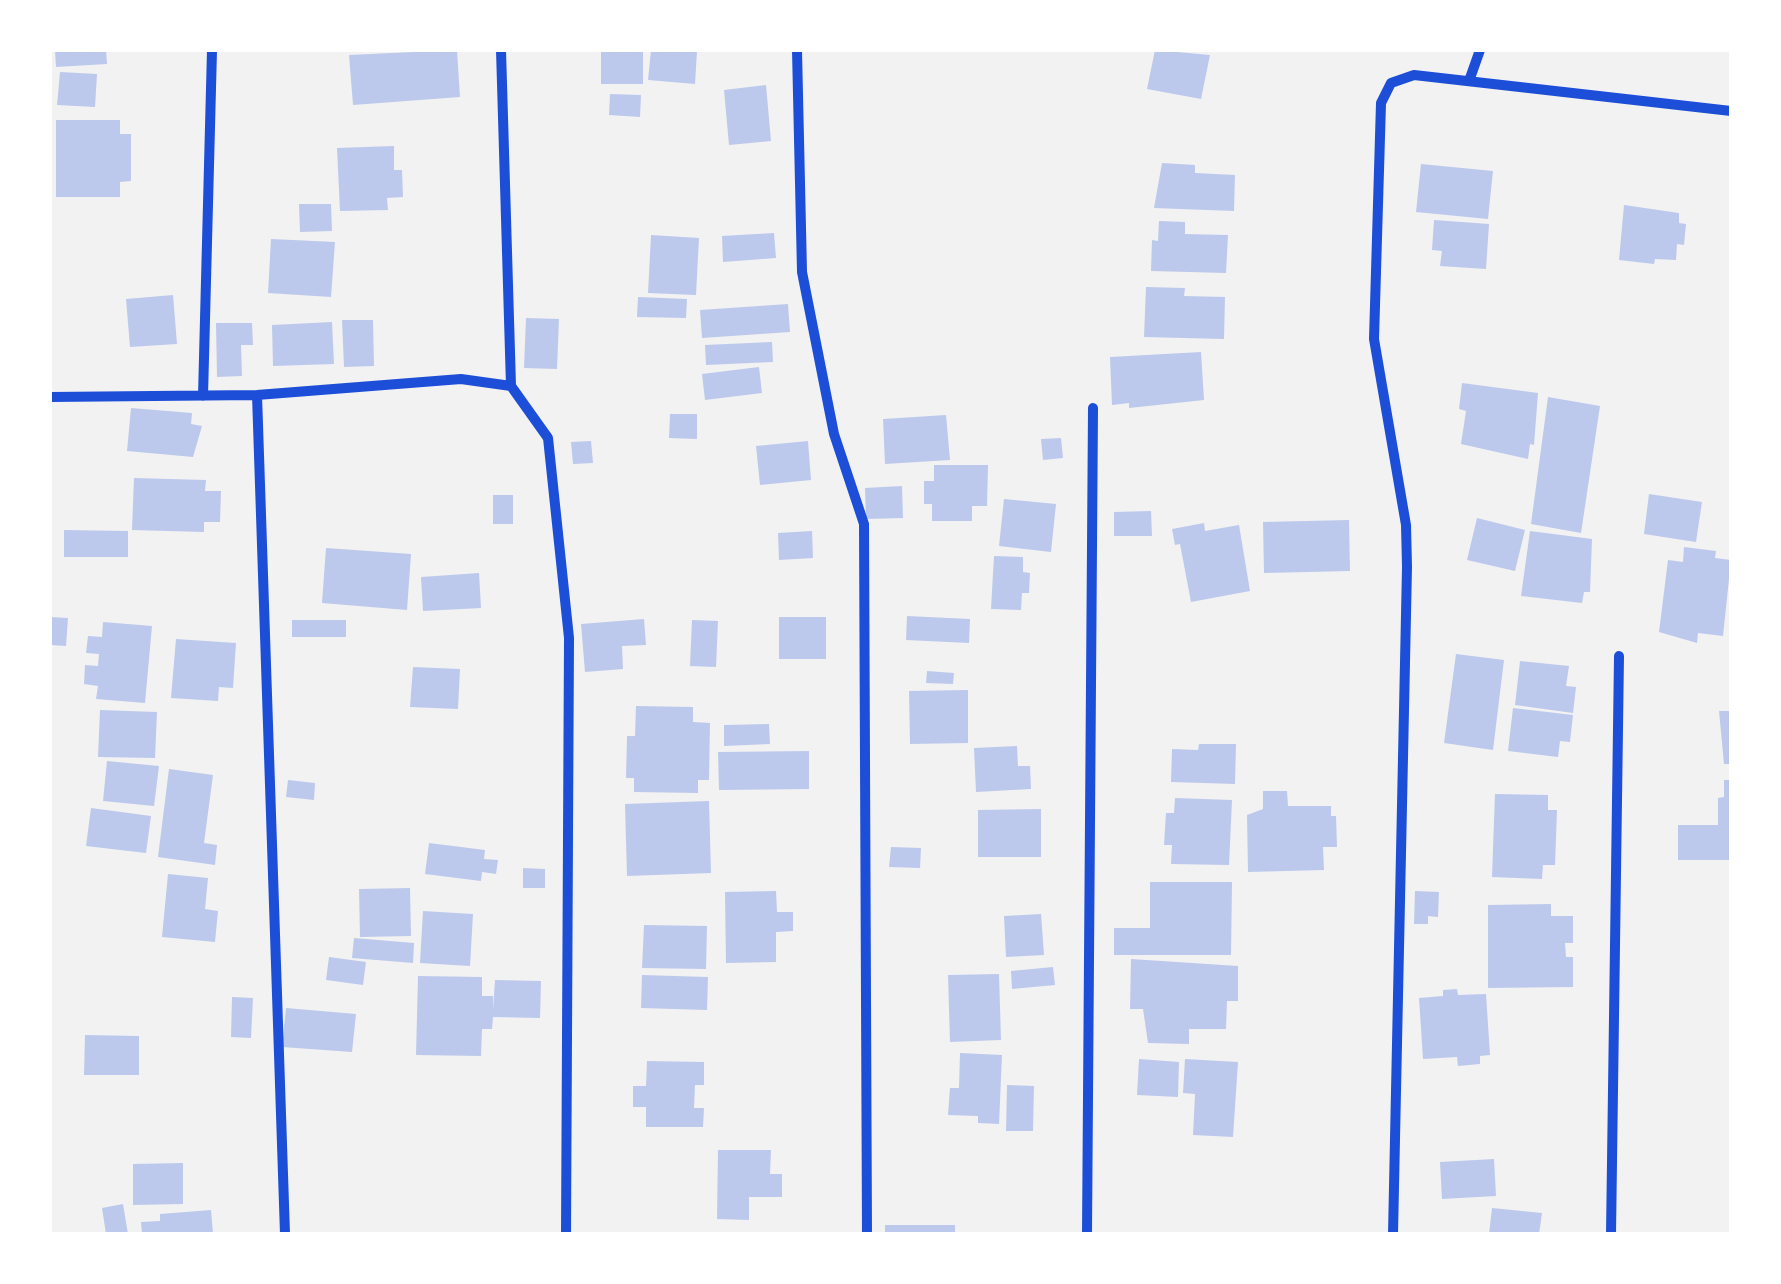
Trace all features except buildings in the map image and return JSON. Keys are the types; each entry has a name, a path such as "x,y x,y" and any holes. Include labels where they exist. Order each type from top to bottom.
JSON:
{"street":[{"path":"203,396 212,50"},
{"path":"501,50 512,386 548,438 568,638 566,1234"},
{"path":"797,50 802,272 834,434 864,524 867,1234"},
{"path":"1469,80 1480,50"},
{"path":"1393,1234 1406,525 1374,339 1381,103 1391,83 1414,74 1731,111"},
{"path":"50,398 257,396 460,379 512,386"},
{"path":"257,396 285,1234"},
{"path":"1087,1234 1093,408"},
{"path":"1611,1234 1619,656"}]}
